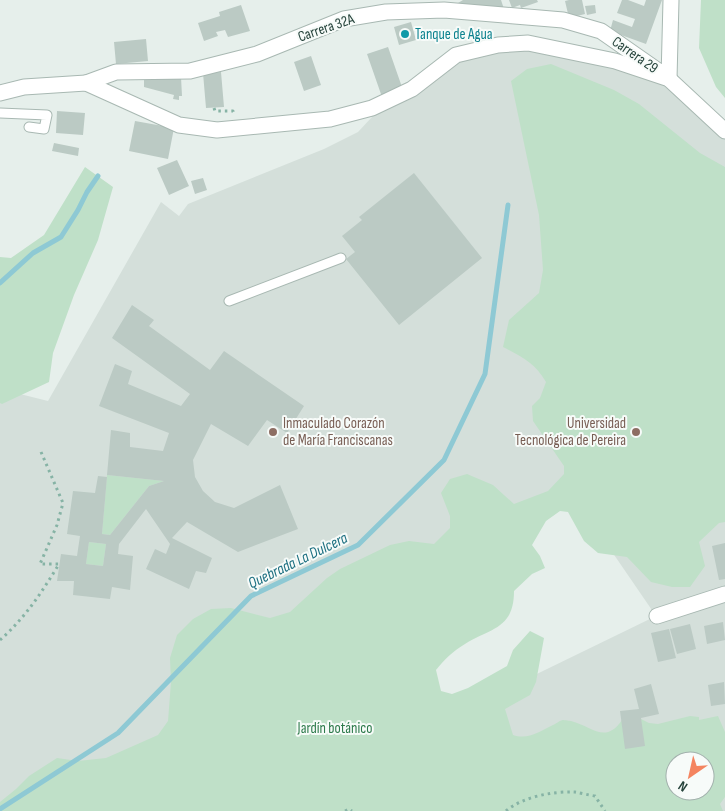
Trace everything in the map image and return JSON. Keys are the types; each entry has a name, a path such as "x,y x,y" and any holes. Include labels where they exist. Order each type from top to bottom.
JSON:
{"street":[{"path":"0,93 24,87 86,83 179,125 217,130 330,119 372,108 412,88 456,56 498,45 528,43 615,61 669,79 672,0"},
{"name":"Carrera 32A","path":"86,83 116,72 190,71 257,54 344,19 386,12 444,10 563,20 601,31"},
{"name":"Carrera 29","path":"601,31 669,79 725,131"},
{"path":"656,616 725,594"}],"lane":[{"path":"0,113 47,115 44,128 29,127"},
{"path":"229,301 341,258"}],"path":[{"path":"0,640 41,595 59,564 40,564 57,524 63,503 41,452"},
{"path":"506,811 514,804 535,796 574,792 594,796 606,811"},
{"path":"345,811 349,809 352,811"}],"shaded area":[{"name":"Inmaculado Corazón de María Franciscanas","path":"528,43 669,79 725,131 725,811 0,811 0,389 48,401 161,202 179,216 188,204 324,149 358,132 372,117 372,108 456,55","holes":["571,492 656,616 500,692 419,719 381,606"]}],"green space":[{"path":"701,0 725,0 725,98 716,87 699,48"},
{"name":"Universidad Tecnológica de Pereira","path":"551,64 614,90 639,104 700,153 725,167 725,522 719,523 699,542 705,566 690,587 672,587 651,582 627,557 598,553 584,541 568,512 560,511 546,521 532,545 540,556 545,568 532,574 514,591 510,613 499,626 461,647 439,666 436,670 441,691 452,694 468,688 507,666 513,650 530,631 544,638 536,682 530,695 505,709 513,735 524,737 563,720 579,723 604,733 616,727 622,720 639,718 649,723 658,724 690,716 699,717 699,720 718,716 725,732 725,797 720,804 723,811 0,811 0,802 29,776 57,758 78,761 106,758 158,735 168,721 171,682 170,658 177,635 193,619 211,609 231,608 270,618 290,612 327,578 340,569 390,545 409,541 434,544 450,528 450,516 441,493 450,479 467,474 493,485 514,504 548,491 564,474 564,466 533,421 532,406 540,398 546,382 533,365 503,347 509,320 539,293 543,270 539,215 511,81 527,69"},
{"path":"85,167 113,187 98,240 74,295 53,353 49,382 2,404 0,403 0,257 11,258 44,235"},
{"path":"107,475 164,481 149,486 110,535 102,534"},
{"path":"89,542 106,544 103,566 86,564"}],"building":[{"path":"463,0 501,0 504,9 453,6"},
{"path":"509,0 537,0 538,2 521,8 520,5 512,8"},
{"path":"582,0 585,14 569,18 565,1"},
{"path":"622,0 628,0 644,6 646,0 662,0 646,44 610,31 613,20 632,27 635,19 617,13"},
{"path":"241,5 250,31 228,37 225,30 216,32 218,36 204,41 198,23 220,16 219,12"},
{"path":"595,5 596,13 587,15 585,6"},
{"name":"Tanque de Agua","path":"411,22 416,40 399,45 394,27"},
{"path":"146,39 148,61 116,64 114,42"},
{"path":"388,47 403,90 382,97 367,54"},
{"path":"311,56 321,85 304,91 294,62"},
{"path":"221,72 224,107 206,108 203,73"},
{"path":"181,77 182,96 179,96 179,100 173,99 174,95 144,87 144,79"},
{"path":"57,111 85,113 83,135 56,133"},
{"path":"135,121 174,128 168,159 129,151"},
{"path":"54,143 79,148 78,156 52,151"},
{"path":"177,160 189,186 169,195 157,168"},
{"path":"414,173 482,258 399,325 346,259 355,252 342,236 362,220 359,217"},
{"path":"203,178 207,190 195,194 191,181"},
{"path":"132,305 154,320 149,326 210,370 224,351 304,406 287,433 267,420 248,446 211,424 193,460 195,477 203,491 215,502 234,508 280,485 298,529 238,552 187,522 172,538 212,558 206,573 196,571 189,589 146,569 155,549 166,554 170,544 146,509 119,544 118,554 133,556 130,590 112,587 110,599 73,595 74,581 57,581 61,554 77,556 80,536 67,534 73,491 95,493 98,476 107,477 102,534 110,535 149,486 164,481 107,475 111,430 130,433 130,447 163,451 169,433 99,406 115,364 132,371 128,384 181,406 190,394 112,338","holes":["89,542 106,544 103,566 86,564"]},
{"path":"725,543 725,579 719,580 712,546"},
{"path":"723,622 725,640 707,644 704,626"},
{"path":"690,624 696,649 677,654 670,629"},
{"path":"669,629 676,658 658,662 651,633"},
{"path":"724,682 725,704 711,706 708,685"},
{"path":"651,684 659,714 641,718 645,746 625,749 620,711 639,709 634,689"}],"waterway":[{"path":"0,283 33,253 61,237 98,176"},
{"name":"Quebrada La Dulcera","path":"0,809 118,733 251,596 358,545 444,460 485,374 508,205"}],"place":[{"name":"Tanque de Agua","path":"405,34"},
{"name":"Inmaculado Corazón de María Franciscanas","path":"273,432"},
{"name":"Universidad Tecnológica de Pereira","path":"636,432"}],"park label":[{"name":"Jardín botánico","path":"335,728"}]}
